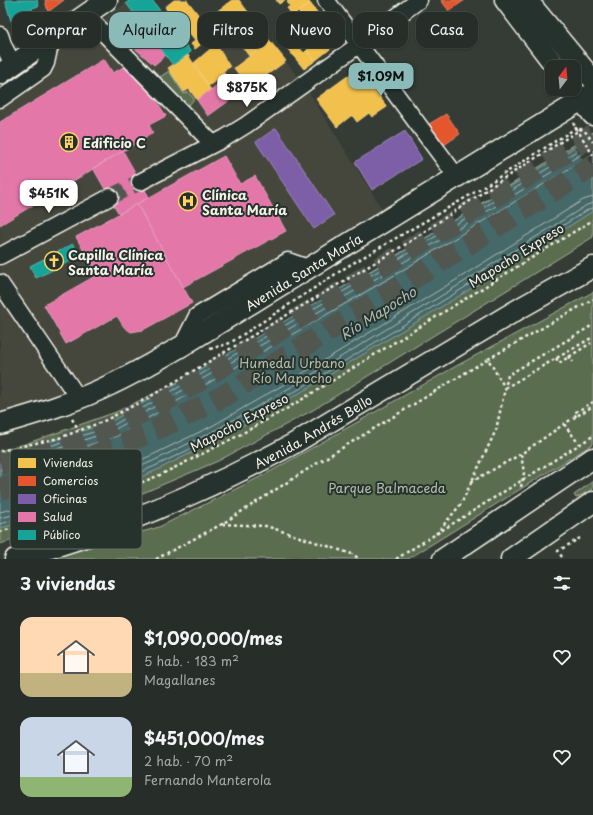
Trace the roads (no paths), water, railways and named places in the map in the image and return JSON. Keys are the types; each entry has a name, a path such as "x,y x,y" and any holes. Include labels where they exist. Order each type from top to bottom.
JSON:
{"main road":[{"path":"90,12 106,0"},
{"path":"505,0 551,60"},
{"path":"527,0 593,80"},
{"path":"7,69 38,48"},
{"name":"Avenida Santa María","path":"0,424 43,412 79,399 112,384 182,346 458,177 583,105"},
{"name":"Avenida Andrés Bello","path":"142,516 178,502 293,444 522,307 593,267"},
{"path":"443,559 516,510 586,451"},
{"path":"511,559 592,506"},
{"path":"464,559 484,531"},
{"name":"Avenida Andrés Bello","path":"15,559 47,549"}],"street":[{"path":"326,0 353,35"},
{"path":"403,12 419,0"},
{"path":"101,30 212,144"},
{"path":"0,35 4,47 7,69"},
{"path":"0,99 43,69 50,48"},
{"path":"140,182 246,125 354,48"},
{"path":"363,48 458,177"},
{"path":"0,256 110,197"},
{"path":"0,283 79,399"}],"water":[{"name":"Humedal Urbano Río Mapocho","path":"593,136 593,211 464,293 298,394 219,439 142,476 142,449 25,449 110,422 385,263"},
{"name":"Humedal Urbano Río Mapocho","path":"10,453 10,525 0,528 0,455"}],"tunnel":[{"path":"52,449 91,435 177,394 593,135"},
{"path":"110,449 168,424 222,397 593,166"},
{"path":"110,197 140,182"},
{"path":"0,464 10,461"},
{"path":"0,489 10,486"}],"place":[{"name":"Edificio C","path":"69,142"},
{"name":"Clínica Santa María","path":"188,201"},
{"name":"Capilla Clínica Santa María","path":"54,261"}],"water label":[{"name":"Río Mapocho","path":"378,313"}],"park label":[{"name":"Parque Balmaceda","path":"387,487"}]}
